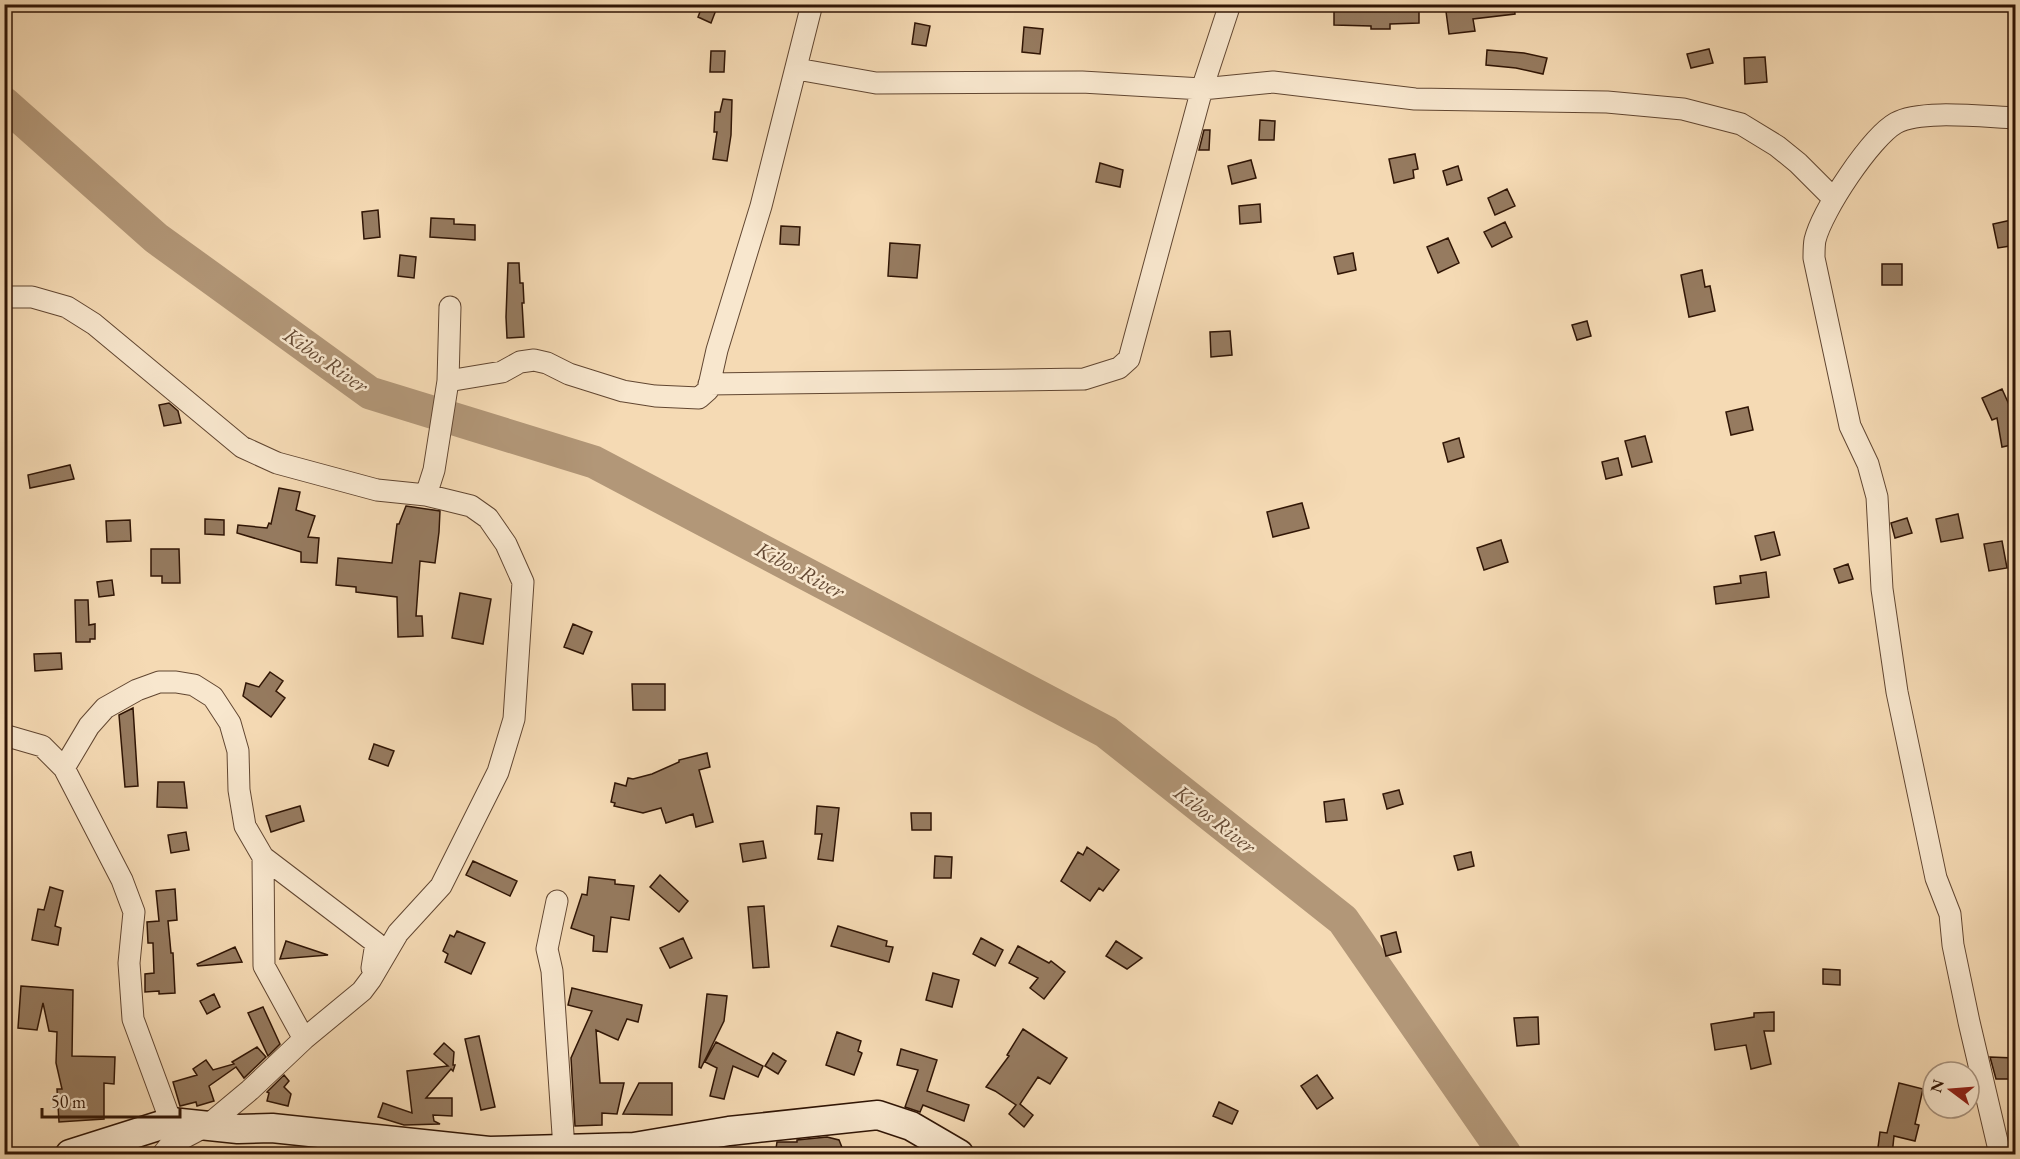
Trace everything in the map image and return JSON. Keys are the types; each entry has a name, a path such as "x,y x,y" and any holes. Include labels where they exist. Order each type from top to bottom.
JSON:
{"main road":[{"path":"70,1155 171,1122 238,1130 272,1128 351,1145 489,1151 634,1147 659,1149 729,1131 878,1115 911,1126 959,1155"}],"street":[{"path":"447,389 502,372 520,362 534,360 581,378 655,396 699,398 708,390 717,350 761,206 812,4"},
{"path":"709,384 1084,379 1119,368 1129,359 1202,89 1230,4"},
{"path":"797,69 876,83 1082,82 1202,89 1273,82 1415,99 1607,102 1683,110 1741,124 1777,146 1798,163 1834,199"},
{"path":"2000,1155 1968,1022 1953,945 1950,914 1936,878 1898,692 1882,589 1877,497 1868,464 1850,426 1814,258 1815,239 1834,199 1873,144 1897,122 1929,115 2016,118"},
{"path":"4,297 32,297 67,307 85,318 242,447 277,463 377,490 426,495 471,506 488,518 506,544 523,582 514,719 498,772 441,886 398,933 371,980 362,991 304,1039 250,1090 208,1125 170,1145 162,1155"},
{"path":"426,495 434,470 447,389 450,307"},
{"path":"64,768 89,726 105,708 137,690 159,682 176,682 194,685 213,697 230,723 238,751 238,790 245,826 263,857 376,943 371,980"},
{"path":"4,735 42,746 64,768 122,880 134,912 129,963 133,1019 171,1122"},
{"path":"263,857 264,966 304,1039"},
{"path":"557,901 547,949 552,971 564,1149"}],"building":[{"path":"703,4 716,10 711,23 698,17"},
{"path":"1402,4 1419,4 1419,23 1390,24 1390,29 1334,25 1334,6 1402,8"},
{"path":"1445,4 1514,4 1515,14 1473,19 1475,31 1449,34"},
{"path":"915,23 930,26 926,46 912,44"},
{"path":"1024,27 1043,29 1040,54 1022,52"},
{"path":"1709,49 1713,63 1691,68 1687,54"},
{"path":"1487,50 1524,53 1547,58 1543,74 1486,65"},
{"path":"711,51 725,51 724,72 710,72"},
{"path":"1765,57 1767,82 1745,84 1744,58"},
{"path":"723,99 732,100 731,135 727,161 713,159 717,132 714,132 715,112 720,112"},
{"path":"1260,120 1275,121 1274,140 1259,140"},
{"path":"1204,130 1210,130 1209,150 1199,150"},
{"path":"1415,154 1418,169 1413,170 1414,178 1394,183 1389,159"},
{"path":"1251,160 1256,178 1232,184 1228,166"},
{"path":"1100,163 1123,170 1120,187 1096,182"},
{"path":"1458,166 1462,180 1447,185 1443,171"},
{"path":"1507,189 1515,206 1495,215 1488,198"},
{"path":"1260,204 1261,222 1240,224 1239,206"},
{"path":"378,210 380,237 364,239 362,212"},
{"path":"431,218 454,219 454,224 475,225 475,240 430,237"},
{"path":"2016,219 2016,245 1998,248 1993,224"},
{"path":"1505,222 1512,237 1492,247 1484,232"},
{"path":"781,226 800,227 799,245 780,244"},
{"path":"1448,238 1459,263 1438,273 1427,247"},
{"path":"890,243 920,245 917,278 888,276"},
{"path":"1353,253 1356,270 1338,274 1334,257"},
{"path":"400,255 416,257 414,278 398,276"},
{"path":"508,263 519,263 520,283 523,283 524,337 507,338"},
{"path":"1882,264 1902,264 1902,285 1882,285"},
{"path":"1702,270 1705,287 1710,286 1715,311 1689,317 1681,275"},
{"path":"1587,321 1591,336 1577,340 1572,325"},
{"path":"1230,331 1232,355 1211,357 1210,332"},
{"path":"2002,389 2016,420 2016,444 2002,447 1997,418 1992,420 1982,398"},
{"path":"169,403 178,411 181,423 164,426 159,405"},
{"path":"1748,407 1753,430 1731,435 1726,412"},
{"path":"1645,436 1652,462 1632,467 1625,441"},
{"path":"1459,438 1464,457 1448,462 1443,443"},
{"path":"1618,458 1622,475 1606,479 1602,462"},
{"path":"70,465 74,479 30,488 28,475"},
{"path":"279,488 300,492 296,510 315,516 308,537 319,538 317,563 301,562 301,552 237,533 238,525 267,528 269,523 271,524"},
{"path":"1302,503 1309,528 1273,537 1267,512"},
{"path":"406,506 440,511 439,532 435,563 420,561 416,616 422,616 423,636 398,637 397,597 356,592 356,587 336,585 338,558 392,563 397,524"},
{"path":"1958,514 1963,538 1941,542 1936,519"},
{"path":"1907,518 1912,533 1895,538 1891,523"},
{"path":"205,519 224,520 224,535 205,534"},
{"path":"130,520 131,541 107,542 106,521"},
{"path":"1774,532 1780,555 1761,560 1755,536"},
{"path":"1501,540 1508,562 1484,570 1477,548"},
{"path":"2002,541 2007,568 1989,571 1984,544"},
{"path":"151,549 179,549 180,583 162,583 162,576 151,576"},
{"path":"1848,564 1853,579 1839,583 1834,569"},
{"path":"1766,572 1769,597 1716,604 1714,587 1741,583 1740,576"},
{"path":"112,580 114,595 99,597 97,582"},
{"path":"460,593 491,599 483,644 452,638"},
{"path":"75,600 88,600 89,625 95,624 95,639 90,639 90,642 76,642"},
{"path":"573,624 592,632 583,654 564,647"},
{"path":"61,653 62,669 35,671 34,654"},
{"path":"270,672 283,681 276,691 285,698 271,717 243,696 246,683 259,687"},
{"path":"632,684 665,684 665,710 633,710"},
{"path":"133,708 138,786 125,787 119,715"},
{"path":"374,744 394,751 388,766 369,759"},
{"path":"707,753 710,767 699,770 713,822 696,827 693,814 666,823 661,808 643,813 614,806 615,803 611,802 615,783 626,786 628,778 633,779 652,774 679,760"},
{"path":"158,782 184,782 187,808 157,807"},
{"path":"1399,790 1403,804 1387,809 1383,794"},
{"path":"1344,799 1347,820 1326,822 1324,802"},
{"path":"300,806 304,821 271,832 266,816"},
{"path":"817,806 839,808 833,861 818,859 822,834 815,834"},
{"path":"911,813 931,813 931,830 912,830"},
{"path":"186,832 189,850 171,853 168,835"},
{"path":"763,841 766,858 743,862 740,844"},
{"path":"1087,847 1119,870 1103,891 1099,888 1090,901 1061,881 1078,852 1083,855"},
{"path":"1471,852 1474,866 1458,870 1454,856"},
{"path":"935,856 952,857 951,878 934,878"},
{"path":"473,861 517,881 510,896 466,875"},
{"path":"660,875 688,901 679,912 650,887"},
{"path":"589,877 615,880 615,884 634,886 629,920 611,917 607,952 593,951 594,936 571,928 582,894 587,895"},
{"path":"50,887 63,891 55,926 61,928 58,945 32,940 38,909 44,910"},
{"path":"175,889 177,920 168,921 171,953 173,953 175,993 145,992 145,974 154,973 153,943 148,943 147,922 159,921 156,891"},
{"path":"764,906 769,967 753,968 748,907"},
{"path":"838,926 887,941 886,946 893,947 889,962 831,946"},
{"path":"457,931 485,943 471,974 445,962 448,954 443,951 450,935 454,937"},
{"path":"1396,932 1401,952 1386,956 1381,936"},
{"path":"683,938 692,958 670,968 660,948"},
{"path":"981,938 1003,950 995,966 973,954"},
{"path":"286,941 328,955 280,959"},
{"path":"1116,941 1142,958 1127,969 1106,956"},
{"path":"1018,946 1049,963 1051,961 1065,972 1044,999 1030,988 1038,978 1009,963"},
{"path":"235,947 242,962 198,966 197,964"},
{"path":"1823,969 1840,970 1840,985 1823,984"},
{"path":"933,973 959,980 952,1007 926,1000"},
{"path":"21,986 73,990 72,1056 115,1057 114,1084 104,1083 104,1119 59,1122 57,1089 62,1089 56,1063 57,1032 49,1031 43,1003 37,1030 18,1028"},
{"path":"572,988 642,1005 638,1022 627,1019 618,1040 596,1030 600,1083 624,1083 617,1114 602,1113 602,1125 575,1126 571,1058 592,1011 568,1005"},
{"path":"214,994 220,1007 207,1014 200,1001"},
{"path":"707,994 727,996 724,1021 701,1068 699,1067"},
{"path":"263,1007 280,1044 268,1056 248,1013"},
{"path":"1774,1012 1774,1031 1764,1031 1771,1064 1751,1069 1746,1045 1715,1050 1711,1024 1754,1017 1754,1013"},
{"path":"1538,1017 1539,1044 1517,1046 1514,1018"},
{"path":"1023,1029 1067,1058 1050,1084 1038,1077 1020,1104 1033,1115 1024,1127 1009,1114 1016,1105 986,1087 1009,1056 1007,1055"},
{"path":"837,1032 861,1041 858,1051 862,1053 854,1075 826,1065"},
{"path":"479,1036 495,1107 481,1110 465,1039"},
{"path":"716,1042 763,1066 758,1077 733,1066 724,1099 710,1096 717,1068 705,1062"},
{"path":"444,1043 454,1052 453,1065 455,1065 453,1071 451,1069 426,1098 452,1098 452,1116 433,1115 434,1121 440,1124 404,1125 378,1117 383,1103 412,1113 407,1071 448,1066 434,1054"},
{"path":"257,1047 266,1057 244,1078 236,1067 209,1086 214,1101 197,1106 196,1102 180,1106 173,1082 197,1075 193,1069 206,1060 213,1070 234,1064 232,1062"},
{"path":"901,1049 937,1060 927,1091 969,1105 964,1121 923,1105 920,1112 905,1107 918,1070 897,1065"},
{"path":"773,1053 786,1061 778,1074 765,1066"},
{"path":"1990,1057 2014,1058 2013,1079 1996,1079"},
{"path":"284,1075 289,1081 284,1087 291,1094 288,1106 267,1101 269,1093 267,1092"},
{"path":"1317,1075 1333,1098 1317,1109 1301,1086"},
{"path":"639,1083 672,1083 672,1115 623,1114"},
{"path":"1899,1083 1921,1088 1915,1124 1919,1125 1915,1141 1894,1136 1892,1155 1877,1155 1880,1132 1887,1133"},
{"path":"1219,1102 1238,1111 1232,1124 1213,1116"},
{"path":"827,1137 839,1140 845,1155 775,1155 777,1142 797,1142 797,1140"}],"waterway":[{"name":"Kibos River","path":"4,103 156,238 370,393 594,462 1106,732 1343,920 1505,1154"}]}
